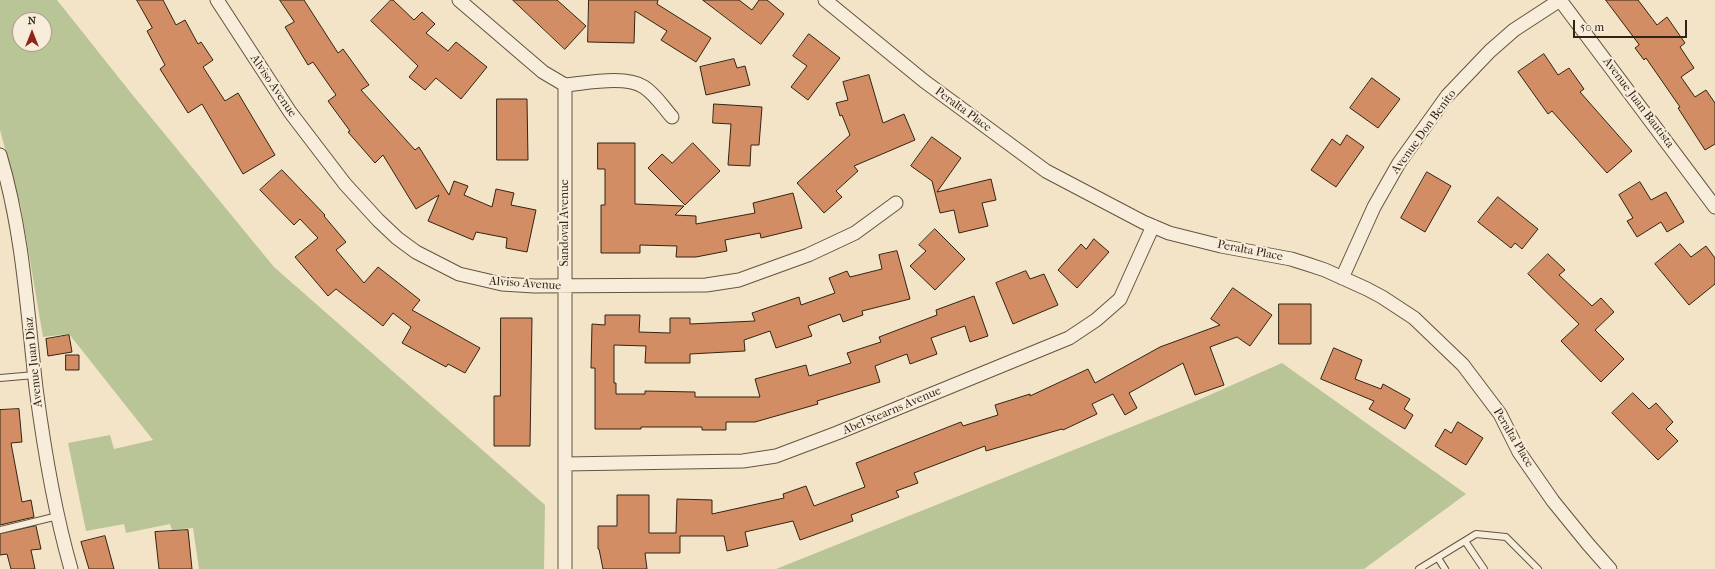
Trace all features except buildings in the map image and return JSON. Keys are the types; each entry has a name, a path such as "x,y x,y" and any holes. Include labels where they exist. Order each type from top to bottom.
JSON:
{"street":[{"name":"Alviso Avenue","path":"217,0 290,112 350,189 378,220 397,238 416,252 459,274 481,281 502,284 565,286 706,285 739,280 808,255 855,233 896,203"},
{"path":"459,0 543,72 565,85 597,82 631,82 644,87 654,95 672,117"},
{"name":"Peralta Place","path":"825,0 924,81 1046,171 1169,233 1221,246 1291,259 1325,270 1382,297 1414,318 1463,364 1500,414 1519,452 1553,501 1610,569"},
{"name":"Avenue Juan Bautista","path":"1560,0 1715,207"},
{"name":"Avenue Don Benito","path":"1342,278 1374,208 1399,162 1447,96 1490,51 1514,30 1560,0"},
{"name":"Sandoval Avenue","path":"565,85 565,569"},
{"name":"Avenue Juan Diaz","path":"0,156 14,209 23,264 35,375 44,440 58,516 70,569"},
{"name":"Abel Stearns Avenue","path":"565,464 743,462 776,456 837,434 1070,338 1090,324 1120,299 1153,226"}],"lane":[{"path":"0,378 35,375"},
{"path":"0,530 58,516"},
{"path":"1419,569 1476,534 1506,537 1538,569"},
{"path":"1465,541 1484,569"},
{"path":"1438,558 1445,569"}],"green space":[{"path":"0,0 57,0 131,93 274,267 545,505 544,569 199,569 193,528 172,530 170,524 126,533 124,524 86,531 68,443 110,435 114,449 153,440 69,334 43,337 21,207 0,130"},
{"path":"1282,363 1466,494 1364,569 776,569 1196,401"}]}
